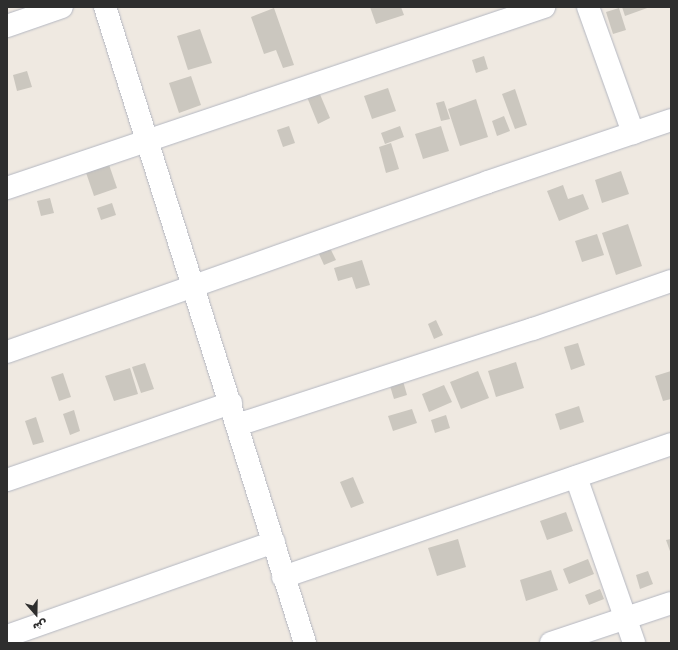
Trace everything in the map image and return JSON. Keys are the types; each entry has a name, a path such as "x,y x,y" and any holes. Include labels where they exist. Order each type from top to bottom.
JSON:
{"street":[{"path":"7,26 62,7"},
{"path":"105,7 231,403 274,542 283,577 305,643"},
{"path":"7,188 544,7"},
{"path":"588,7 633,132"},
{"path":"7,352 633,132 671,120"},
{"path":"237,425 533,329 671,281"},
{"path":"7,480 231,403"},
{"path":"283,577 671,444"},
{"path":"576,477 634,643"},
{"path":"7,636 274,542"},
{"path":"551,643 671,603"}],"building":[{"path":"370,7 401,7 404,15 376,24"},
{"path":"622,7 650,7 625,16"},
{"path":"274,8 294,65 283,68 276,50 264,54 251,17"},
{"path":"619,8 626,30 613,34 606,12"},
{"path":"200,29 212,63 188,70 177,36"},
{"path":"484,56 488,69 476,73 472,60"},
{"path":"27,71 32,87 17,91 13,75"},
{"path":"191,76 201,105 179,113 169,83"},
{"path":"388,88 396,111 372,119 364,96"},
{"path":"515,89 527,125 515,129 502,94"},
{"path":"319,92 330,118 318,124 307,97"},
{"path":"476,99 488,137 460,146 448,109"},
{"path":"444,101 450,119 441,121 436,103"},
{"path":"504,116 510,131 497,136 492,121"},
{"path":"289,126 295,143 283,147 277,130"},
{"path":"400,126 404,137 385,144 381,133"},
{"path":"441,126 449,151 423,159 415,134"},
{"path":"391,143 399,169 386,173 379,147"},
{"path":"106,156 117,188 94,196 83,164"},
{"path":"621,171 629,194 602,203 595,180"},
{"path":"563,185 568,199 583,194 589,209 559,221 547,191"},
{"path":"50,198 54,213 41,216 37,201"},
{"path":"112,203 116,215 101,220 97,208"},
{"path":"628,224 642,266 616,275 602,233"},
{"path":"597,234 604,255 582,262 575,241"},
{"path":"330,248 336,260 324,265 319,254"},
{"path":"362,260 370,285 356,289 352,277 338,281 334,268"},
{"path":"436,320 443,335 434,339 428,324"},
{"path":"578,343 585,365 571,370 564,347"},
{"path":"516,362 524,388 496,397 488,371"},
{"path":"145,363 154,389 141,393 132,367"},
{"path":"130,368 138,394 114,401 105,376"},
{"path":"478,371 489,398 461,409 450,382"},
{"path":"671,371 671,399 663,401 655,376"},
{"path":"63,373 71,397 59,401 51,377"},
{"path":"403,381 407,395 394,399 390,386"},
{"path":"444,385 452,402 429,412 422,394"},
{"path":"579,406 584,422 560,430 555,414"},
{"path":"412,409 417,423 393,431 388,416"},
{"path":"74,410 80,431 70,435 63,414"},
{"path":"446,415 450,428 435,433 431,420"},
{"path":"36,417 44,442 33,445 25,421"},
{"path":"353,477 364,503 351,508 340,482"},
{"path":"566,512 573,531 547,540 540,521"},
{"path":"458,539 466,567 437,576 428,548"},
{"path":"671,539 671,554 666,540"},
{"path":"588,559 594,574 569,584 563,569"},
{"path":"551,570 558,590 526,601 520,580"},
{"path":"648,571 653,584 640,589 636,575"},
{"path":"600,589 604,599 589,605 585,595"}]}
